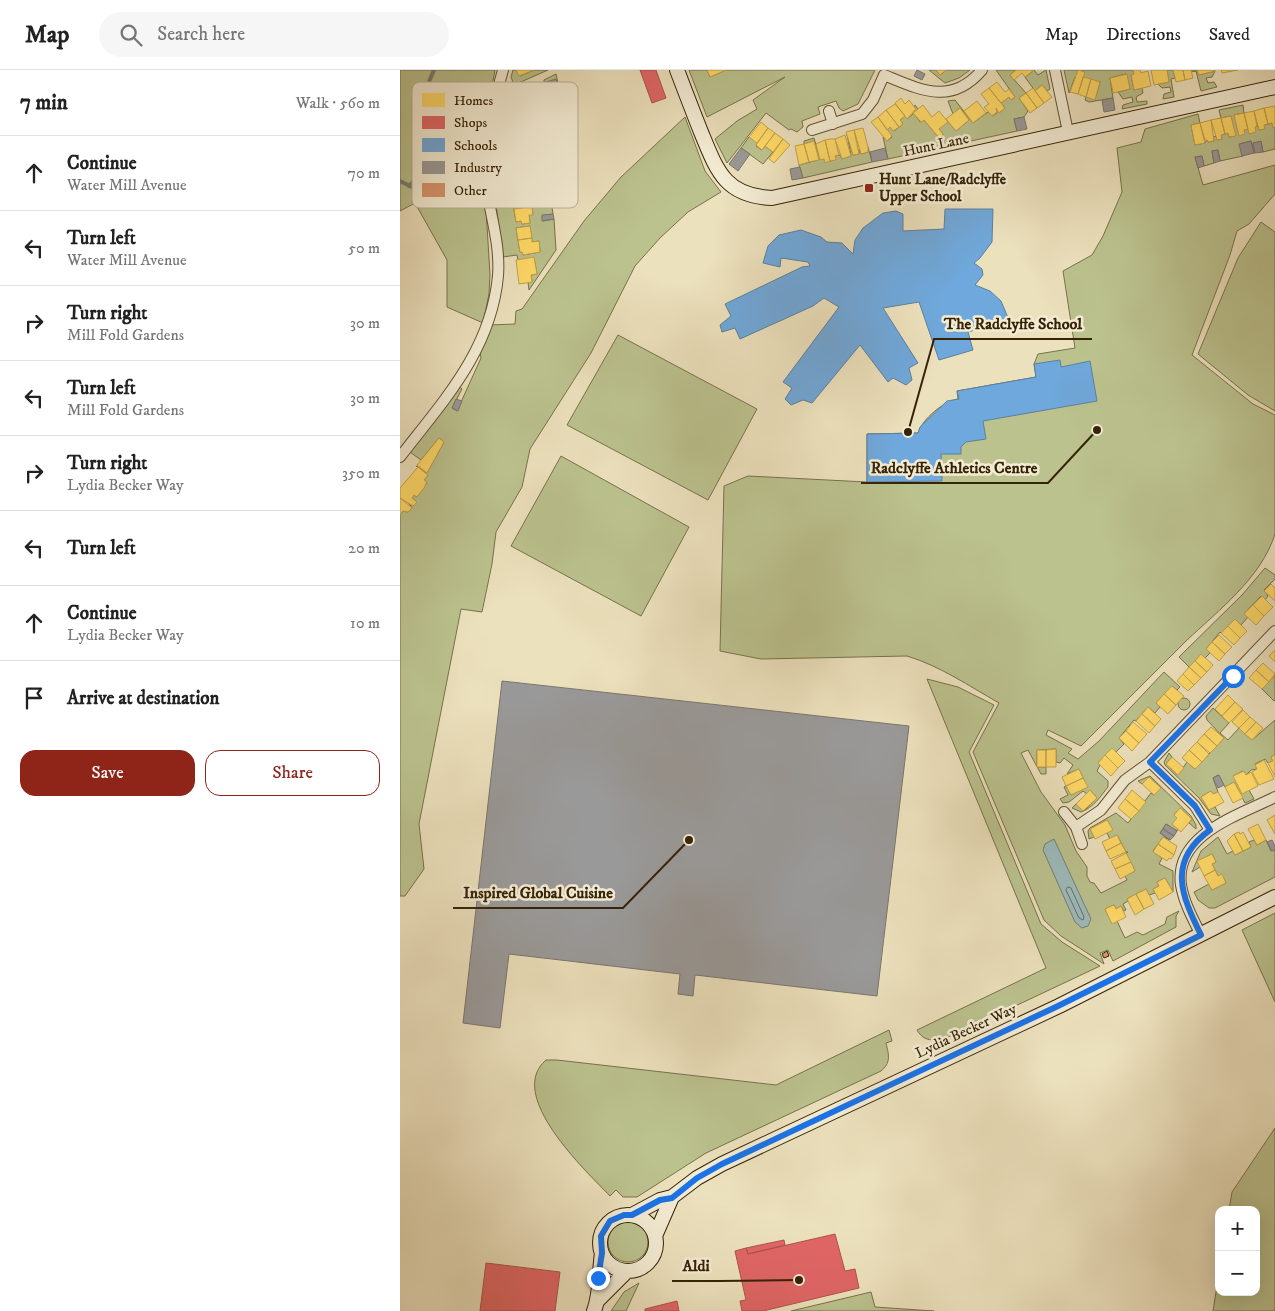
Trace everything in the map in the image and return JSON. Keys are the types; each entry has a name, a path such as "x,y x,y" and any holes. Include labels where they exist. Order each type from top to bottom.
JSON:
{"street":[{"name":"Hunt Lane","path":"677,70 712,159 722,177 733,187 746,194 772,198 1275,87"},
{"path":"812,130 850,120 867,111 885,72 922,90 940,93 963,87 972,81 982,70"},
{"path":"1055,70 1068,132"},
{"path":"829,110 833,124"},
{"path":"400,457 468,368 483,334 494,297 498,273 490,208"},
{"path":"1076,827 1101,810 1129,776 1150,762 1275,631"},
{"path":"1150,762 1195,806 1210,830"},
{"path":"1201,935 1189,911 1181,877 1183,864 1189,850 1210,830 1275,797"},
{"path":"1064,812 1076,827 1082,844"},
{"name":"Lydia Becker Way","path":"655,1236 672,1198 697,1178 722,1164 1051,1009 1275,897"},
{"name":"Lydia Becker Way","path":"632,1215 660,1200 672,1198"},
{"path":"596,1306 602,1253 601,1236 604,1228 617,1217 632,1215 647,1222 655,1236 656,1248 650,1260 639,1268 627,1271 612,1266 602,1253"},
{"path":"596,1306 627,1271"}],"green space":[{"path":"400,70 495,70 493,82 412,82 412,205 400,211"},
{"path":"513,70 516,70 520,76 534,70 548,70 521,82 513,82 511,77"},
{"path":"689,70 707,70 710,77 726,70 875,70 858,104 843,111 839,108 836,101 818,107 820,114 802,121 803,127 797,132 789,130 766,113 727,163 715,139 737,121 757,109 753,100 785,77 707,117"},
{"path":"929,70 936,70 940,75 946,70 970,70 959,78 945,83"},
{"path":"996,70 1016,70 1010,75 1026,93 1019,98 1028,111 1024,117 1014,119 1017,131 888,159 883,137 887,141 892,137 887,130 890,127 894,131 903,124 900,120 905,116 907,119 913,114 915,105 918,109 914,113 920,122 924,120 940,139 943,134 939,129 946,119 956,131 969,120 960,108 953,114 948,101 955,100 973,123 988,112 992,116 997,113 996,108 1000,112 1005,108 1001,103 1009,97 1011,100 1015,97"},
{"path":"1034,70 1038,75 1046,70 1050,89 1047,91 1042,85 1035,91 1025,77"},
{"path":"1064,70 1133,70 1134,74 1131,75 1134,90 1142,88 1143,93 1136,97 1137,102 1147,101 1147,104 1122,109 1123,105 1133,102 1132,97 1123,99 1118,92 1130,89 1126,74 1110,78 1113,98 1089,102 1085,100 1086,97 1095,99 1100,82 1075,77 1069,93"},
{"path":"1167,70 1173,70 1175,78 1171,79 1174,97 1163,99 1164,94 1171,92 1170,87 1162,88 1158,84 1169,82"},
{"path":"1191,70 1197,70 1199,75 1215,71 1212,77 1206,78 1208,83 1214,82 1217,87 1201,91 1196,71 1191,72"},
{"path":"556,74 558,82 556,80 544,82 544,80"},
{"path":"1243,105 1244,113 1234,115 1244,130 1258,126 1260,130 1264,129 1264,125 1272,123 1273,127 1275,127 1275,149 1263,152 1261,142 1253,143 1254,153 1251,141 1240,144 1243,156 1220,161 1218,150 1212,151 1214,163 1204,166 1202,156 1195,157 1203,185 1275,165 1275,194 1249,224 1237,231 1230,255 1192,355 1253,404 1275,415 1275,534 1269,550 1260,565 1238,592 1081,746 1048,730 1046,735 1072,749 1068,753 1078,759 1099,741 1164,672 1180,687 1177,690 1172,686 1156,703 1160,707 1155,713 1148,707 1119,738 1124,744 1116,752 1112,748 1098,763 1100,765 1097,771 1108,781 1108,787 1090,807 1085,810 1097,798 1090,790 1087,794 1083,791 1069,802 1063,803 1060,799 1068,795 1064,787 1066,786 1071,795 1087,787 1079,769 1067,774 1073,765 1064,758 1060,763 1056,762 1056,749 1037,750 1037,767 1028,750 1021,753 1041,792 1065,825 1076,851 1087,867 1087,876 1090,882 1094,883 1101,893 1127,880 1125,876 1135,871 1126,853 1128,852 1126,852 1117,835 1110,839 1107,833 1112,830 1107,820 1090,829 1094,837 1089,839 1088,831 1090,828 1116,813 1128,823 1151,793 1154,795 1161,788 1149,777 1142,784 1138,781 1150,776 1191,816 1196,829 1189,823 1192,819 1180,808 1174,815 1177,818 1177,831 1166,824 1160,833 1170,840 1163,837 1153,851 1162,858 1159,864 1173,871 1173,892 1165,878 1157,882 1159,886 1153,889 1155,893 1149,895 1146,889 1127,899 1128,901 1123,904 1126,910 1124,911 1121,906 1116,909 1114,905 1105,909 1112,923 1117,921 1125,938 1137,932 1143,935 1165,924 1167,917 1179,911 1176,916 1176,927 1113,961 1108,950 1100,953 1104,964 1061,936 1044,920 973,752 999,703 943,671 907,656 761,659 720,651 724,486 748,476 867,482 867,434 918,433 929,416 946,403 958,399 957,391 1036,377 1034,364 1038,354 1075,348 1063,271 1092,255 1103,236 1122,192 1117,148 1141,142 1145,129 1198,114 1200,123 1191,125 1195,145 1205,143 1207,140 1208,142 1214,141 1213,137 1216,136 1217,140 1222,139 1221,135 1228,133 1229,137 1235,136 1231,116 1221,118 1219,110"},
{"path":"685,117 705,171 721,192 688,212 660,238 635,266 591,353 530,449 522,487 496,532 492,564 482,612 461,609 419,824 424,869 405,896 400,896 400,515 403,511 408,512 412,508 408,502 413,506 417,502 412,498 414,495 417,497 427,483 424,480 428,475 416,466 427,473 444,442 439,438 421,460 410,452 460,387 462,389 452,408 457,411 481,358 480,352 490,325 515,324 516,311 522,309 584,221 621,177"},
{"path":"847,134 853,155 859,154 859,149 861,154 868,152 868,147 872,162 803,178 799,165 818,160 814,141 804,144 804,141 814,138 820,159 824,159 825,162 835,160 835,156 840,155 842,159 851,156"},
{"path":"749,137 759,141 756,146 762,150 765,146 773,152 763,164 741,148"},
{"path":"418,208 486,208 490,275 489,294 483,323 447,307 447,260"},
{"path":"496,208 514,208 516,222 521,221 522,224 530,223 529,215 533,214 532,208 552,208 553,214 542,216 543,221 554,219 556,250 529,290 528,282 532,281 531,275 537,274 534,258 518,260 517,255 503,257","holes":["530,226 532,242 539,241 540,252 523,255 520,252 516,228"]},
{"path":"1261,222 1275,232 1275,411 1248,395 1198,354 1238,258"},
{"path":"618,335 757,409 708,500 567,425"},
{"path":"561,456 689,527 641,616 511,546"},
{"path":"1265,568 1275,575 1275,579 1264,590 1268,596 1265,600 1261,596 1244,614 1248,617 1241,625 1235,619 1220,632 1206,649 1210,653 1205,658 1201,655 1189,667 1179,657 1242,595"},
{"path":"1275,675 1275,700 1274,701 1262,689"},
{"path":"927,679 958,687 994,705 969,752 1041,924 1062,942 1100,966 956,1034 935,1040 925,1038 917,1030 1046,968"},
{"path":"1186,698 1189,699 1189,709 1182,710 1179,709 1178,702 1179,699"},
{"path":"1213,708 1229,723 1220,733 1228,740 1239,728 1252,740 1275,720 1275,755 1271,757 1273,761 1268,763 1265,759 1255,764 1257,769 1251,770 1246,775 1243,771 1233,776 1249,790 1254,799 1245,803 1234,782 1225,787 1218,775 1213,778 1218,792 1213,794 1211,791 1201,797 1209,810 1215,807 1220,816 1211,814 1199,798 1164,762 1169,753 1172,757 1166,764 1178,775 1187,762 1195,769 1224,738 1207,720 1206,716"},
{"path":"1037,767 1046,767 1046,774 1041,774"},
{"path":"1076,804 1084,811 1081,812 1072,808"},
{"path":"1218,837 1227,854 1233,851 1235,855 1251,847 1249,842 1254,840 1257,845 1266,840 1271,851 1275,850 1275,877 1215,908 1209,908 1198,900 1194,892 1209,884 1212,890 1226,883 1222,875 1218,876 1212,864 1216,862 1212,854 1198,861 1200,867 1192,872 1201,851"},
{"path":"1275,913 1275,1002 1242,930"},
{"path":"889,1030 892,1041 886,1043 888,1059 881,1071 706,1153 637,1197 623,1197 616,1190 610,1196 568,1151 554,1132 542,1112 535,1092 536,1075 546,1060 776,1085"},
{"path":"1275,1128 1275,1311 1213,1311 1215,1296 1260,1296 1260,1206 1230,1206 1232,1192"},
{"path":"628,1222 639,1225 645,1231 648,1242 645,1253 639,1259 628,1262 617,1259 611,1253 608,1242 611,1231 617,1225"},
{"path":"639,1283 626,1311 611,1311 624,1292"},
{"path":"871,1292 875,1307 934,1311 791,1311"}],"water":[{"path":"1054,839 1091,919 1088,926 1082,928 1075,922 1043,850 1045,844"}],"building: Homes":[{"path":"516,70 534,70 519,76"},
{"path":"707,70 726,70 710,77"},
{"path":"936,70 946,70 940,75"},
{"path":"1016,70 1034,70 1025,77 1022,73 1014,80 1010,75"},
{"path":"1078,70 1085,72 1078,94 1070,92"},
{"path":"1133,70 1140,70 1141,73 1148,71 1151,86 1134,90 1131,75 1134,74"},
{"path":"1151,70 1167,70 1169,82 1154,85"},
{"path":"1173,70 1183,70 1185,80 1176,82"},
{"path":"1183,70 1191,70 1193,78 1185,80"},
{"path":"1197,70 1215,70 1215,71 1199,75"},
{"path":"1221,70 1238,70 1222,73"},
{"path":"1127,74 1130,89 1113,93 1110,78"},
{"path":"1083,77 1091,79 1086,97 1078,94"},
{"path":"1091,79 1100,82 1095,100 1086,97"},
{"path":"997,82 1005,92 1009,89 1015,97 1011,100 1009,97 1001,103 989,88"},
{"path":"1042,85 1052,97 1044,103 1035,91"},
{"path":"989,88 1005,108 999,113 996,108 997,112 992,116 984,107 989,104 981,94"},
{"path":"1033,88 1044,103 1037,108 1026,93"},
{"path":"1026,93 1037,108 1030,113 1019,98"},
{"path":"901,98 905,104 909,100 916,109 907,119 895,103"},
{"path":"977,101 986,113 973,123 964,111"},
{"path":"895,104 905,116 900,120 903,124 899,127 886,110"},
{"path":"923,105 932,117 939,111 948,122 939,129 943,134 940,139 924,120 921,122 913,113"},
{"path":"1275,106 1275,127 1273,128 1272,123 1268,124 1264,108"},
{"path":"960,108 969,120 956,131 946,119"},
{"path":"1264,108 1268,124 1264,125 1265,129 1259,130 1254,111"},
{"path":"886,110 899,127 893,131 890,127 887,130 878,117"},
{"path":"1254,111 1257,126 1255,127 1256,132 1249,134 1244,113"},
{"path":"1244,113 1248,129 1244,130 1245,134 1239,136 1234,115"},
{"path":"1231,116 1236,136 1229,137 1228,133 1225,134 1221,118"},
{"path":"878,117 892,136 887,141 871,122"},
{"path":"1221,118 1225,134 1221,135 1222,139 1217,140 1211,120"},
{"path":"1211,120 1214,141 1208,142 1205,140 1200,123"},
{"path":"761,122 768,128 757,143 749,137"},
{"path":"1200,123 1205,143 1195,145 1191,125"},
{"path":"768,128 775,133 762,150 756,145"},
{"path":"863,128 868,152 861,154 854,130"},
{"path":"854,130 859,154 853,155 846,132"},
{"path":"775,133 783,139 773,152 765,146"},
{"path":"845,135 851,156 842,159 835,139"},
{"path":"783,139 790,145 774,163 769,159"},
{"path":"835,139 839,155 835,156 836,160 830,161 825,140"},
{"path":"825,140 830,161 825,163 824,159 820,160 816,144"},
{"path":"814,141 819,160 809,162 804,144"},
{"path":"804,144 809,162 799,165 795,146"},
{"path":"532,208 533,215 529,215 530,223 522,224 521,221 516,222 514,209"},
{"path":"530,226 532,238 518,240 516,228"},
{"path":"532,238 532,242 539,241 540,252 523,255 520,252 518,240"},
{"path":"534,257 537,274 531,275 532,282 519,284 516,260"},
{"path":"439,438 444,442 427,473 417,465"},
{"path":"418,467 428,475 424,480 427,482 424,488 417,497 414,495 412,498 417,502 413,506 400,498 400,488"},
{"path":"400,498 412,508 408,512 403,511 400,515"},
{"path":"1271,584 1275,588 1275,601 1264,591"},
{"path":"1262,596 1273,607 1264,616 1253,605"},
{"path":"1253,605 1264,616 1256,625 1244,614"},
{"path":"1235,619 1247,631 1240,638 1228,626"},
{"path":"1228,626 1240,638 1234,645 1221,633"},
{"path":"1219,635 1232,647 1225,654 1212,642"},
{"path":"1212,642 1225,654 1219,661 1206,649"},
{"path":"1275,650 1275,662 1269,656"},
{"path":"1201,654 1213,665 1207,672 1195,661"},
{"path":"1195,661 1207,672 1201,678 1189,667"},
{"path":"1263,663 1275,674 1269,682 1256,670"},
{"path":"1189,667 1201,678 1194,685 1183,674"},
{"path":"1256,670 1269,682 1262,689 1249,678"},
{"path":"1183,674 1194,685 1188,691 1177,681"},
{"path":"1172,686 1184,696 1176,705 1164,694"},
{"path":"1164,694 1176,705 1168,714 1156,703"},
{"path":"1228,695 1235,702 1222,716 1215,709"},
{"path":"1235,702 1243,709 1229,723 1222,716"},
{"path":"1148,707 1161,719 1155,726 1142,714"},
{"path":"1243,710 1250,717 1239,728 1232,722"},
{"path":"1142,714 1155,726 1149,733 1136,721"},
{"path":"1250,717 1256,722 1245,734 1239,728"},
{"path":"1133,722 1147,734 1139,743 1126,731"},
{"path":"1256,722 1263,728 1252,740 1245,734"},
{"path":"1211,727 1224,738 1217,746 1204,734"},
{"path":"1126,731 1139,743 1132,751 1119,738"},
{"path":"1204,734 1217,746 1210,753 1197,742"},
{"path":"1197,742 1209,754 1202,762 1189,750"},
{"path":"1112,748 1125,761 1118,768 1105,755"},
{"path":"1056,749 1056,767 1046,767 1046,750"},
{"path":"1037,750 1046,750 1046,767 1037,767"},
{"path":"1189,750 1202,762 1195,769 1182,758"},
{"path":"1105,755 1118,768 1111,776 1098,763"},
{"path":"1275,755 1275,777 1268,763 1273,761 1271,757"},
{"path":"1172,757 1184,768 1178,775 1166,764"},
{"path":"1264,760 1274,779 1259,785 1252,772 1257,769 1255,765"},
{"path":"1079,769 1083,778 1066,786 1062,777"},
{"path":"1244,771 1246,775 1251,772 1258,786 1242,794 1233,776"},
{"path":"1149,777 1161,788 1154,795 1142,784"},
{"path":"1083,778 1088,787 1071,795 1066,786"},
{"path":"1234,782 1243,798 1233,803 1225,787"},
{"path":"1090,790 1097,798 1083,811 1076,804"},
{"path":"1132,790 1146,802 1139,811 1125,799"},
{"path":"1211,791 1213,794 1218,792 1224,802 1209,810 1201,797"},
{"path":"1125,799 1139,811 1131,819 1118,808"},
{"path":"1180,808 1192,819 1181,832 1172,824 1177,818 1174,815"},
{"path":"1275,815 1275,834 1267,820"},
{"path":"1107,820 1113,830 1095,839 1090,829"},
{"path":"1258,824 1266,840 1257,845 1248,829"},
{"path":"1239,832 1240,834 1243,832 1251,847 1243,851 1234,834"},
{"path":"1234,834 1243,851 1235,855 1227,841"},
{"path":"1117,835 1121,843 1106,851 1102,842"},
{"path":"1163,837 1177,846 1174,855 1158,844"},
{"path":"1121,843 1126,852 1110,859 1106,851"},
{"path":"1158,844 1174,855 1171,859 1169,858 1167,861 1153,852"},
{"path":"1126,853 1131,862 1115,869 1111,861"},
{"path":"1212,854 1216,862 1212,864 1215,870 1204,876 1197,861"},
{"path":"1131,862 1135,871 1120,879 1115,869"},
{"path":"1215,870 1218,876 1222,874 1226,883 1212,890 1204,876"},
{"path":"1165,878 1173,892 1159,900 1153,889 1159,886 1157,882"},
{"path":"1146,889 1154,904 1144,909 1136,894"},
{"path":"1136,894 1144,909 1135,915 1127,899"},
{"path":"1114,905 1116,909 1121,906 1126,917 1112,924 1105,909"}],"building: Shops":[{"path":"640,70 656,70 666,98 652,103"},
{"path":"835,1234 845,1271 855,1269 859,1288 763,1311 742,1311 740,1301 746,1300 735,1251 746,1248 748,1254"},
{"path":"784,1240 785,1245 748,1254 746,1248"},
{"path":"486,1263 560,1272 555,1311 480,1311"},
{"path":"677,1301 679,1311 645,1311 645,1309"}],"building: Schools":[{"path":"945,209 993,209 992,242 974,263 982,269 983,275 975,285 990,291 1001,301 1009,320 968,332 973,350 939,360 919,302 883,308 918,363 909,368 912,380 906,385 893,378 888,382 860,345 812,403 803,400 791,405 785,399 792,388 783,382 839,307 824,298 813,306 740,339 735,328 722,332 720,325 731,316 725,304 802,267 810,266 808,262 781,258 780,267 763,263 768,246 779,235 801,230 821,237 827,242 842,243 853,254 855,240 863,228 883,213 896,211 903,214 903,231 944,229"},
{"path":"1060,360 1061,367 1090,361 1097,401 983,421 986,439 966,442 961,447 961,454 941,454 942,481 867,482 867,434 918,433 920,427 947,401 959,399 957,391 1036,377 1034,364"}],"building: Industry":[{"path":"917,70 925,74 922,80 914,76"},
{"path":"556,79 557,82 546,82"},
{"path":"1113,98 1115,110 1104,112 1102,100"},
{"path":"1024,117 1027,129 1017,131 1014,119"},
{"path":"1251,141 1254,153 1242,156 1239,144"},
{"path":"1261,141 1263,152 1255,153 1253,143"},
{"path":"741,148 750,154 738,171 729,164"},
{"path":"885,148 888,159 872,162 870,152"},
{"path":"1218,150 1220,161 1214,163 1212,151"},
{"path":"1202,156 1204,166 1198,168 1195,157"},
{"path":"800,167 803,178 792,180 790,169"},
{"path":"553,214 554,219 542,221 542,215"},
{"path":"456,399 462,401 458,411 452,408"},
{"path":"502,681 909,726 877,996 695,975 693,996 678,994 680,974 509,954 500,1028 463,1023"},
{"path":"1219,775 1224,785 1218,788 1213,778"},
{"path":"1166,824 1177,831 1174,836 1163,829"},
{"path":"1163,829 1174,836 1170,840 1160,833"},
{"path":"1272,840 1275,850 1272,851 1267,842"}],"building: Other":[{"path":"1107,951 1109,956 1104,958 1102,954"}],"waterway":[{"path":"429,82 434,70"},
{"path":"400,181 412,187"},
{"path":"409,186 412,183"}],"place":[{"name":"Hunt Lane/Radclyffe Upper School","path":"869,188"},
{"name":"Radclyffe Athletics Centre","path":"1097,430"},
{"name":"The Radclyffe School","path":"908,432"},
{"name":"Inspired Global Cuisine","path":"689,840"},
{"name":"Aldi","path":"799,1280"}],"route":[{"path":"598,1278 602,1253 600,1245 601,1236 604,1228 617,1217 632,1215 660,1200 672,1198 697,1178 722,1164 1058,1006 1201,935 1189,911 1181,885 1181,877 1183,864 1189,850 1203,834 1210,830 1195,806 1150,762 1233,676"}]}
